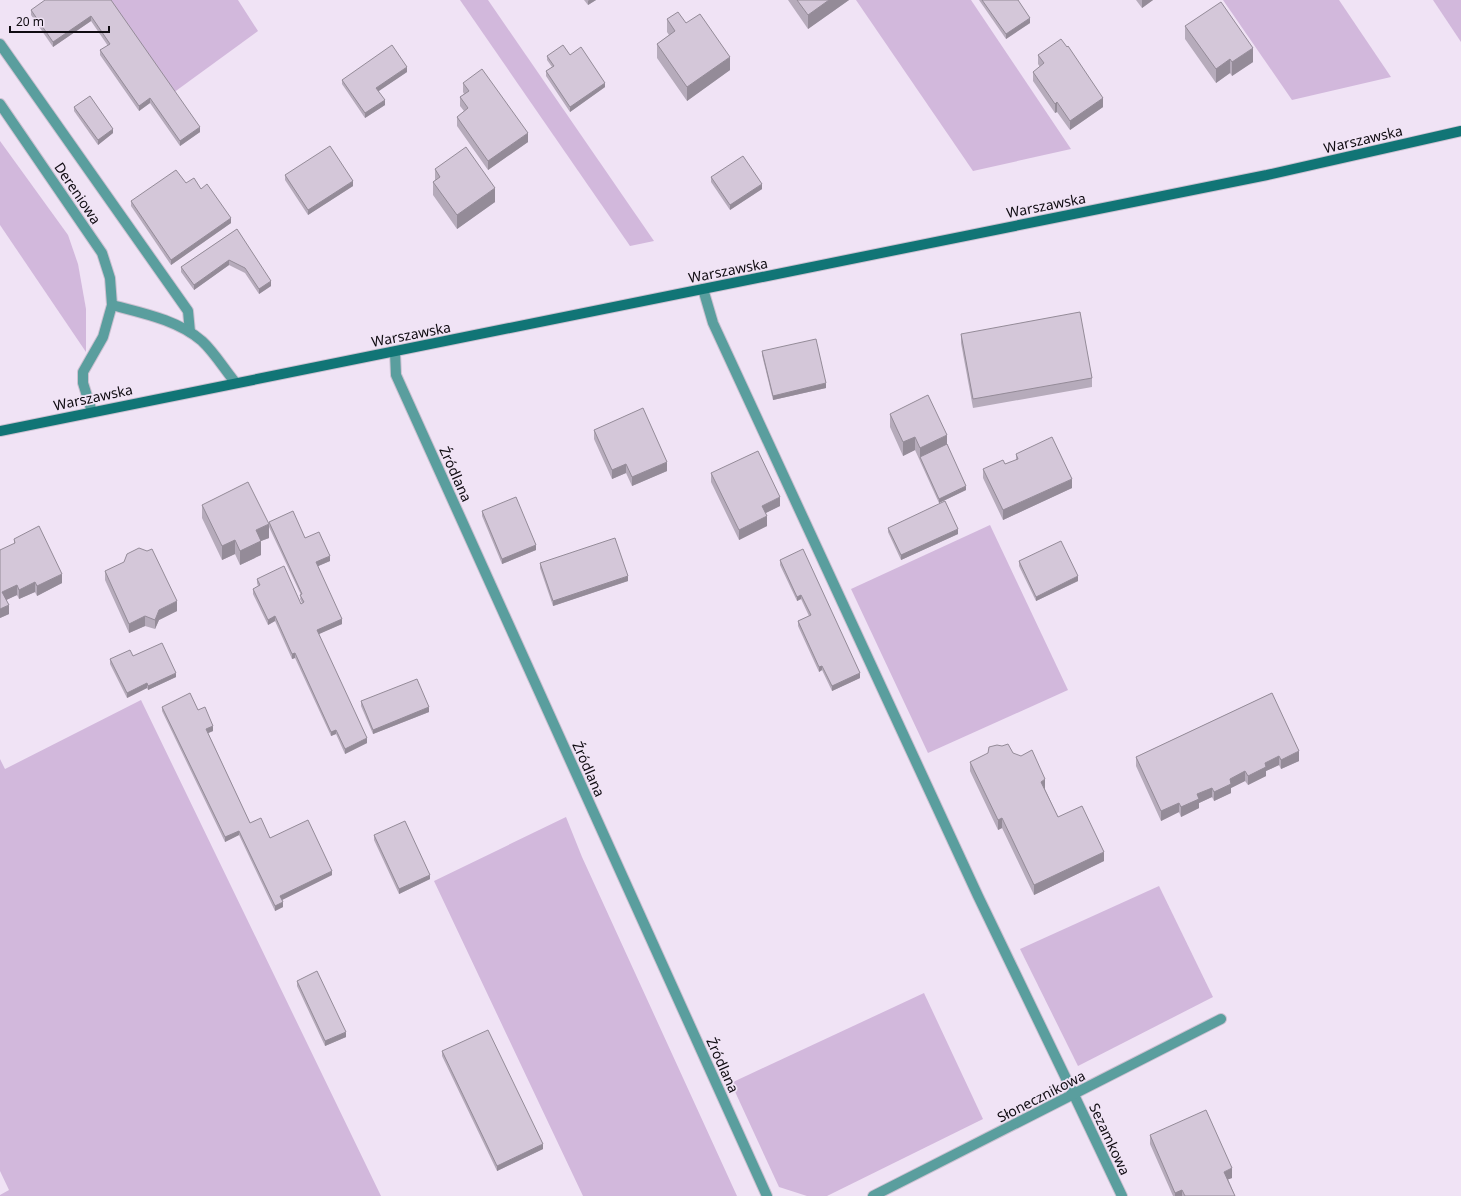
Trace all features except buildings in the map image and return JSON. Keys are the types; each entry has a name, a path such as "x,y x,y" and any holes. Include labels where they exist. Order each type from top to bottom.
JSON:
{"main road":[{"name":"Warszawska","path":"0,431 235,382 395,352 1267,175 1461,131"}],"street":[{"path":"0,44 188,312 190,332"},
{"name":"Dereniowa","path":"0,104 102,253 110,278 112,305 103,337 83,372 83,383 92,412"},
{"name":"Sezamkowa","path":"703,289 717,330 974,888 1122,1196"},
{"path":"112,305 154,316 190,332 203,342 235,382"},
{"name":"Źródlana","path":"395,352 396,375 766,1196"},
{"name":"Słonecznikowa","path":"872,1196 1221,1020"}],"shaded area":[{"path":"108,0 238,0 258,31 173,93"},
{"path":"460,0 488,0 654,241 630,246"},
{"path":"856,0 971,0 1071,149 973,171"},
{"path":"1223,0 1339,0 1391,77 1292,100"},
{"path":"1433,0 1461,0 1461,42"},
{"path":"0,141 68,235 78,264 86,309 86,352 0,225"},
{"path":"990,525 1068,690 928,753 851,589"},
{"path":"141,700 381,1196 0,1196 9,1190 0,1171 0,759 5,769"},
{"path":"566,817 582,857 737,1196 583,1196 434,881"},
{"path":"1159,886 1213,997 1078,1066 1020,949"},
{"path":"924,993 983,1119 827,1196 807,1196 779,1187 731,1083"}]}
